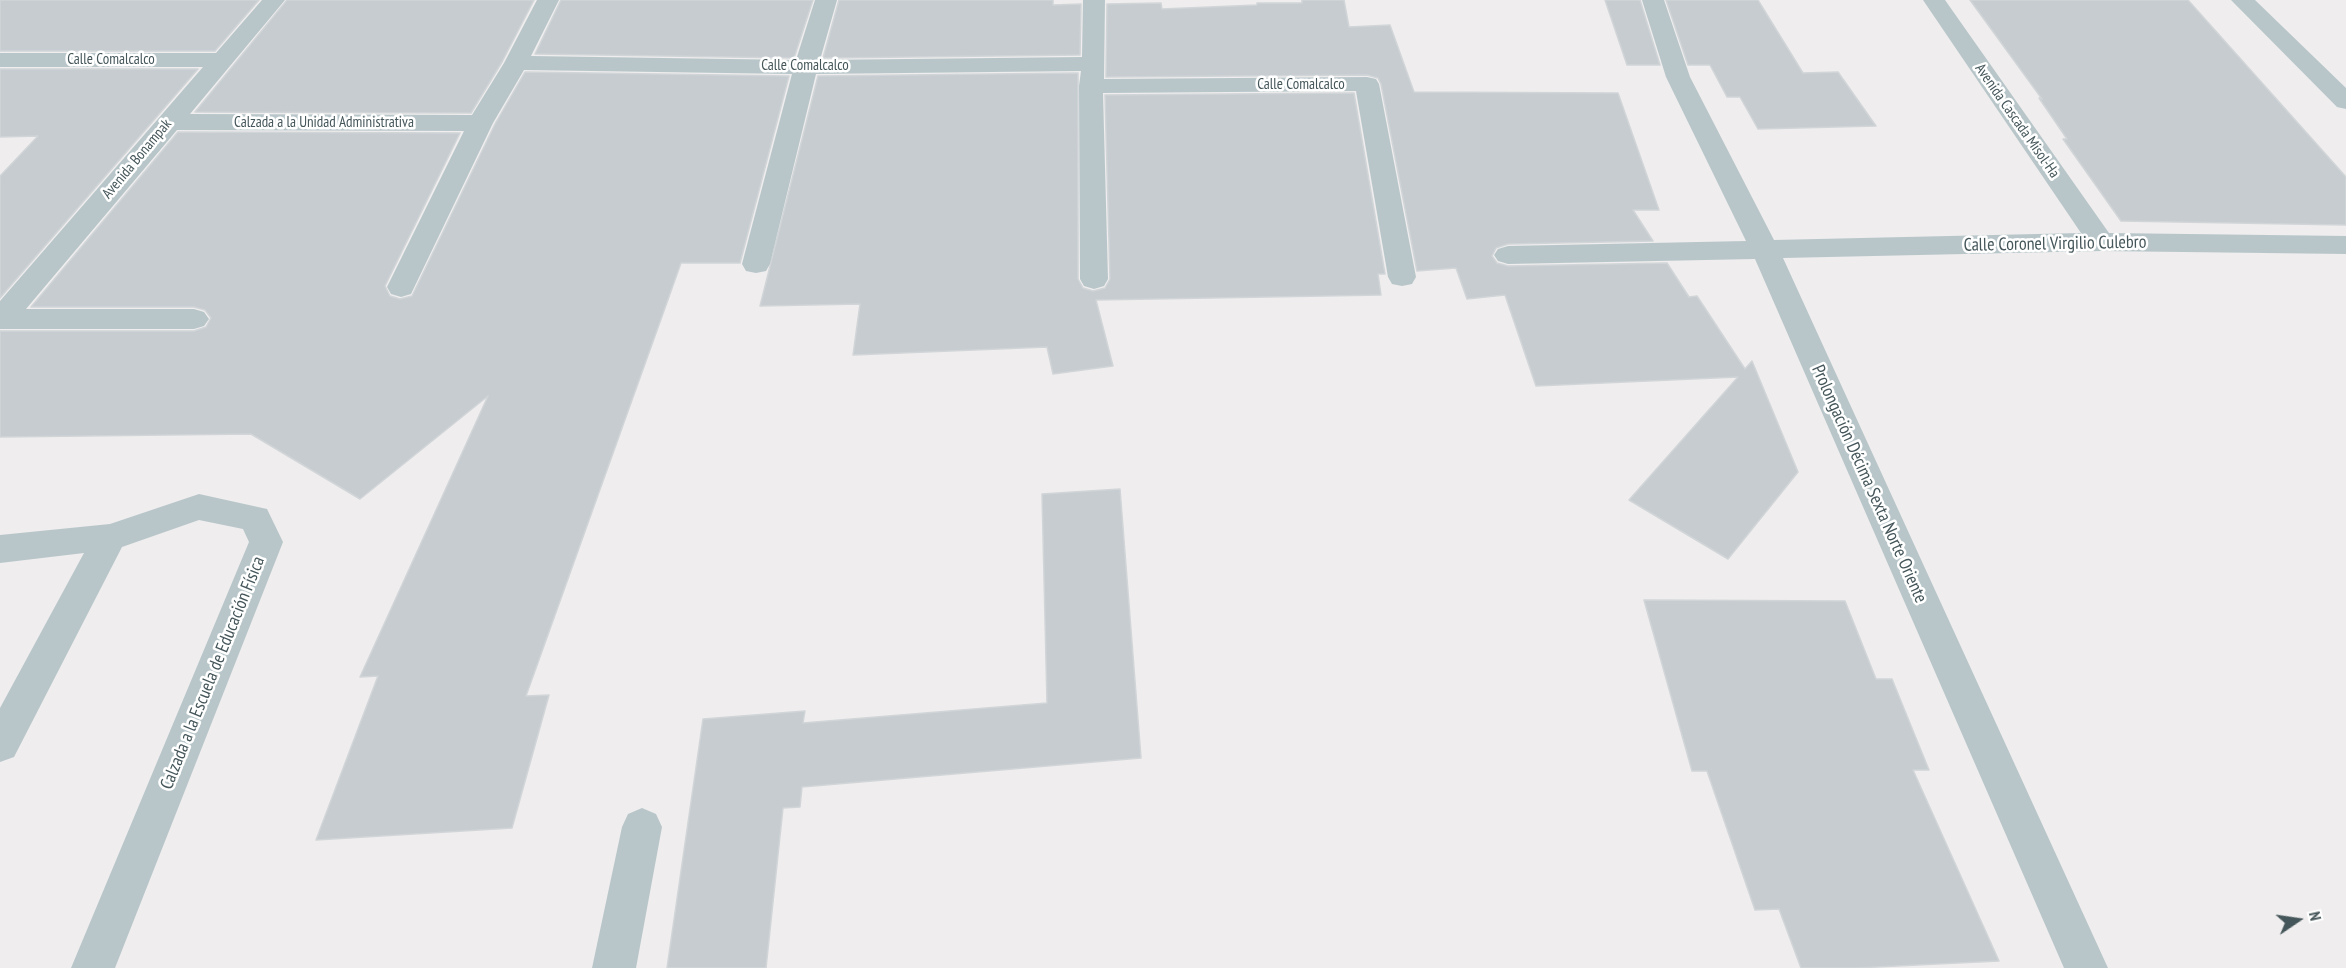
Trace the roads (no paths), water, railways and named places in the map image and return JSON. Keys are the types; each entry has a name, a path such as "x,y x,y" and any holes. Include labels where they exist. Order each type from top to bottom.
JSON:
{"street":[{"name":"Avenida Bonampak","path":"1,319 274,0"},
{"path":"401,287 480,123 516,63 548,0"},
{"path":"756,264 806,67 826,0"},
{"path":"1094,0 1092,75 1094,279"},
{"name":"Prolongación Décima Sexta Norte Oriente","path":"1653,0 1678,77 1765,250 2086,968"},
{"name":"Avenida Cascada Misol-Ha","path":"1934,0 2101,242"},
{"path":"2242,0 2346,102"},
{"name":"Calle Comalcalco","path":"0,60 222,60"},
{"name":"Calle Comalcalco","path":"516,63 806,67 1367,84 1402,278"},
{"name":"Calzada a la Unidad Administrativa","path":"169,122 480,123"},
{"name":"Calle Coronel Virgilio Culebro","path":"1765,250 2101,242 2346,245"},
{"path":"1508,255 1765,250"},
{"path":"1,319 194,319"},
{"name":"Calzada a la Escuela de Educación Física","path":"0,549 110,537 199,507 255,518 266,542 93,968"},
{"path":"0,745 110,537"},
{"path":"614,968 642,827"}]}
